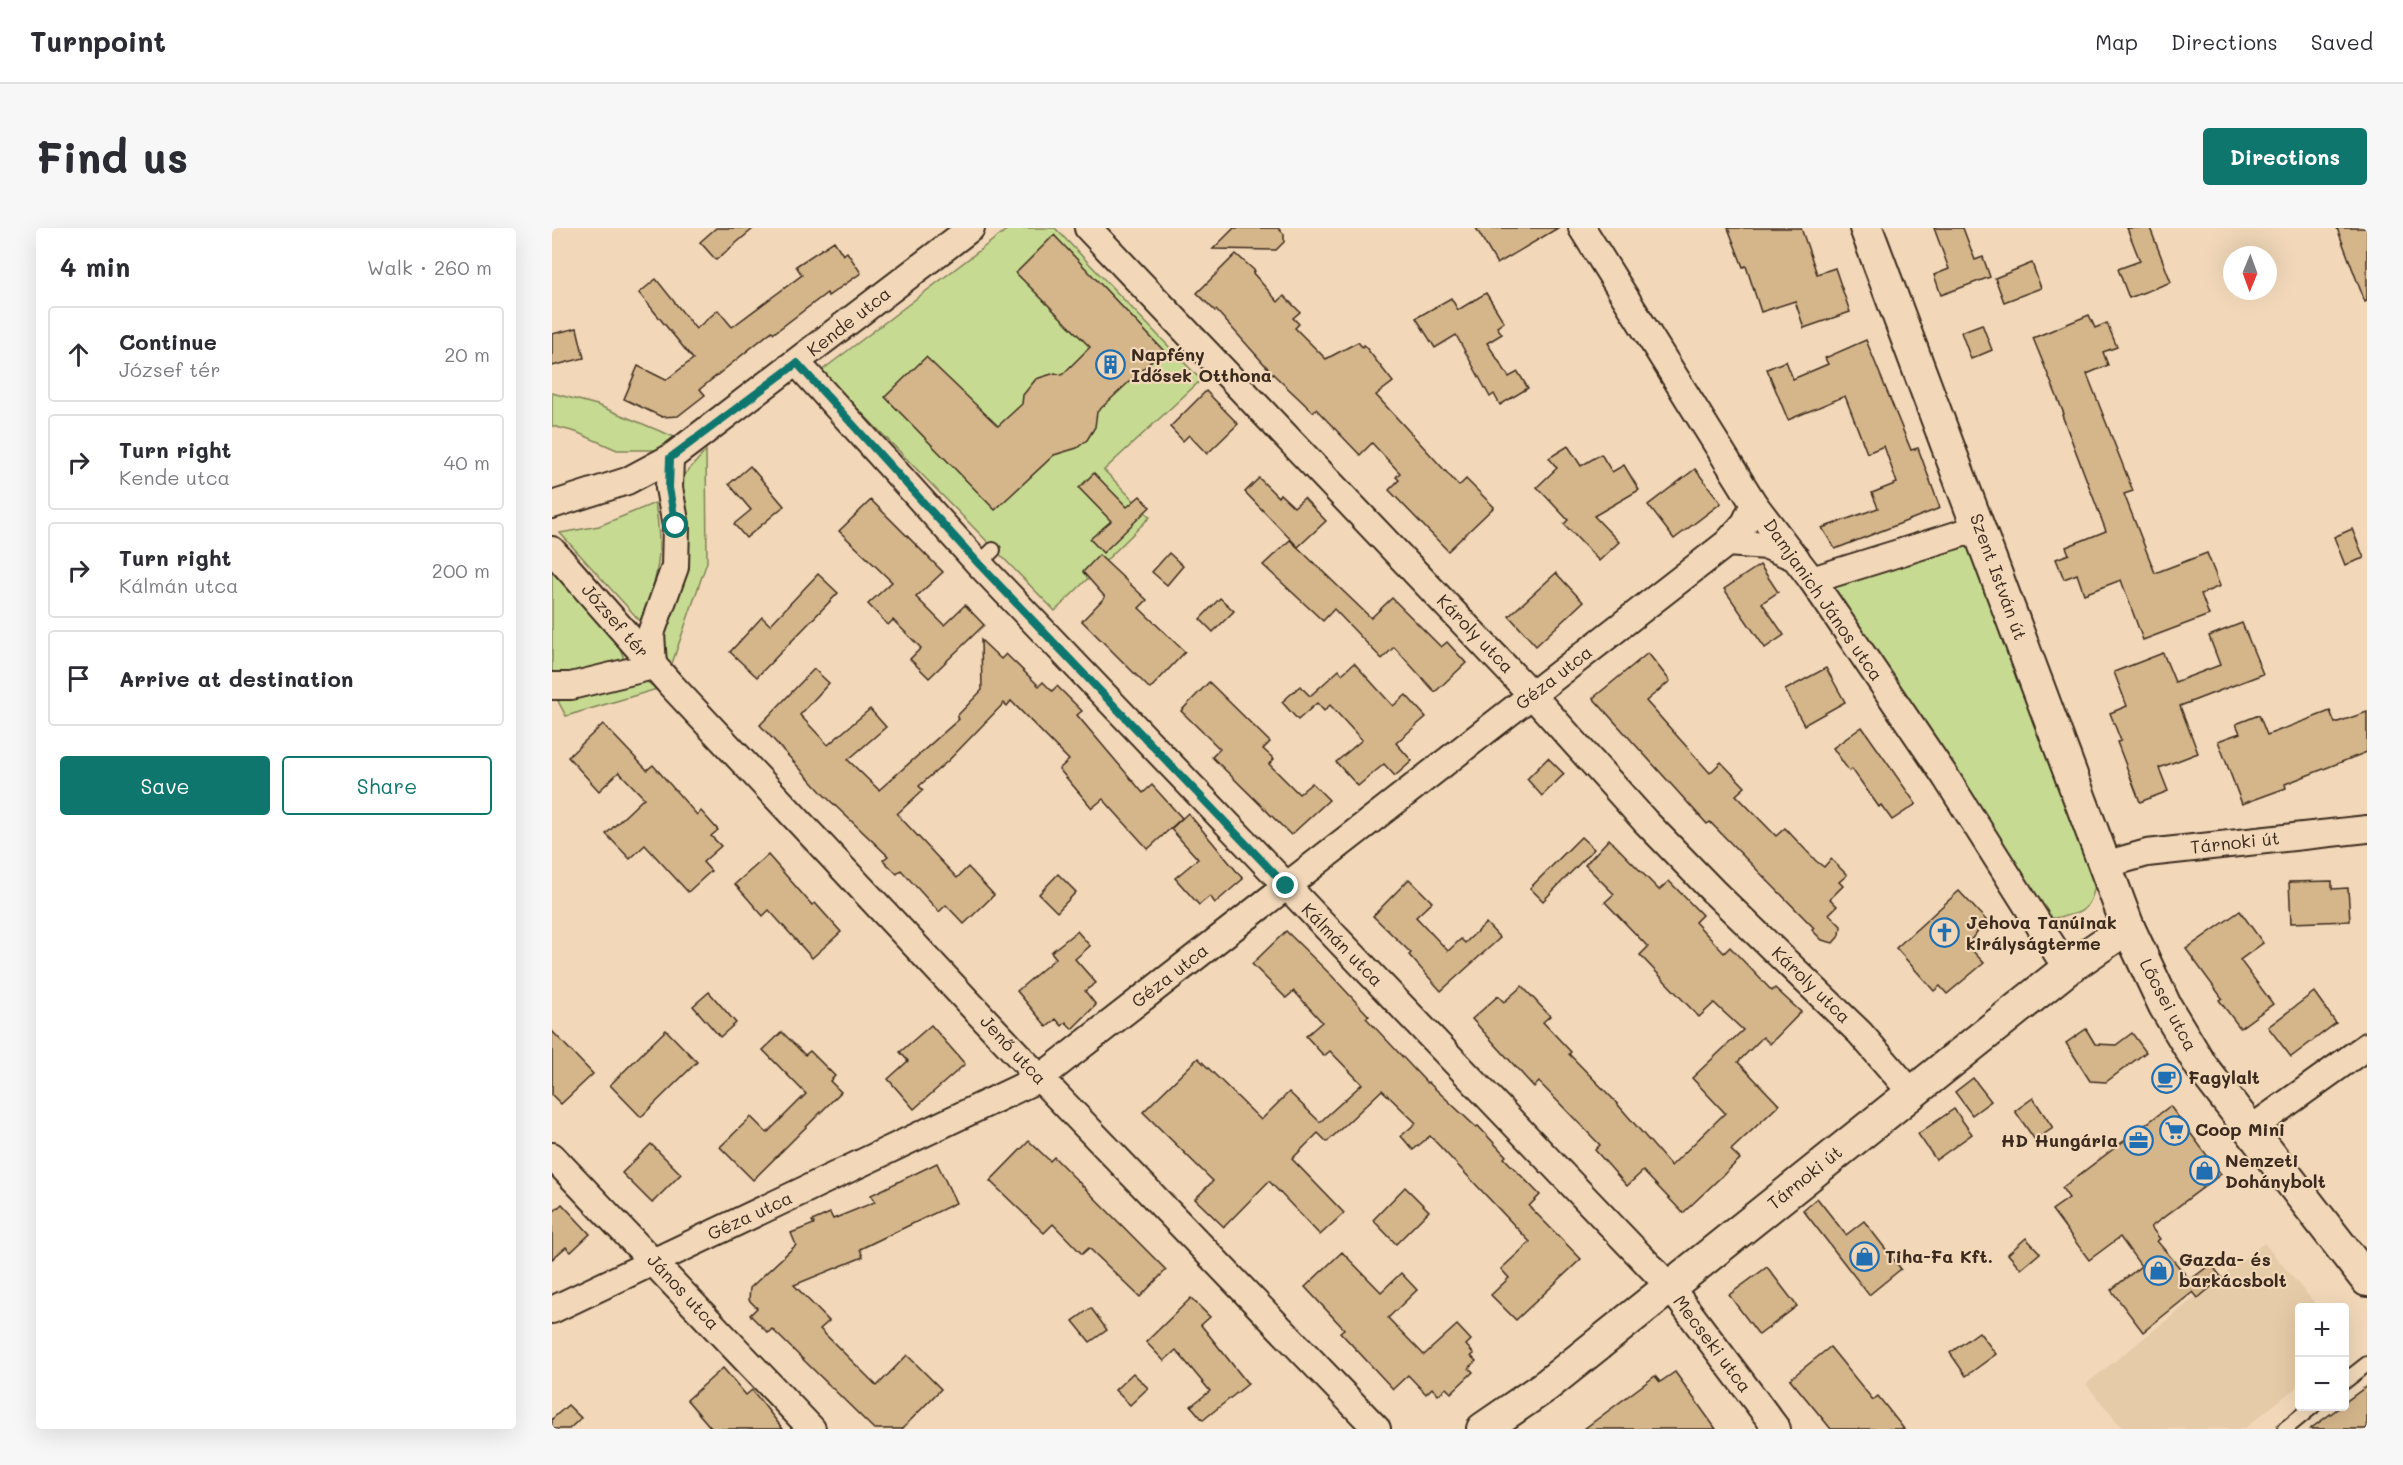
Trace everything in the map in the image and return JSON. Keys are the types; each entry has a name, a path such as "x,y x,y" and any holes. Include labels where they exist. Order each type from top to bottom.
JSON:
{"street":[{"name":"Kende utca","path":"670,458 971,228"},
{"name":"Károly utca","path":"1088,228 1532,695 1646,821 1713,891 1860,1033 1911,1092"},
{"name":"Damjanich János utca","path":"1582,228 1754,504 1812,580 1945,776 2067,969"},
{"name":"Szent István út","path":"1866,228 2128,927"},
{"name":"Kálmán utca","path":"797,363 986,557 1286,886 1670,1287"},
{"path":"552,505 627,481 670,458"},
{"name":"József tér","path":"654,666 651,633 675,567 676,526 669,488 670,458"},
{"name":"Géza utca","path":"552,1310 1040,1078 1727,543 1745,524 1754,504"},
{"path":"1812,580 1979,528"},
{"path":"1727,543 1767,546 1796,558"},
{"name":"József tér","path":"552,550 654,666"},
{"name":"József tér","path":"552,686 571,686 654,666"},
{"name":"Jenő utca","path":"654,666 1040,1078 1377,1429"},
{"name":"Tárnoki út","path":"2104,865 2148,853 2367,829"},
{"name":"Tárnoki út","path":"1483,1429 1547,1385 2067,969 2128,927"},
{"name":"Lőcsei utca","path":"2128,927 2165,1006 2195,1056 2367,1280"},
{"path":"2251,1129 2367,1046"},
{"name":"János utca","path":"552,1156 812,1429"},
{"name":"Mecseki utca","path":"1670,1287 1777,1429"}],"lane":[{"path":"2349,1378 2367,1364"},
{"path":"2284,1429 2308,1411"}],"shaded area":[{"path":"2264,1243 2315,1303 2295,1303 2295,1388 2244,1429 2123,1429 2086,1384"}],"green space":[{"path":"1009,228 1055,228 1201,380 1104,470 1150,517 1055,611 821,371"},
{"path":"552,393 597,405 684,441 661,450 617,450 576,432 552,426"},
{"path":"706,451 707,562 667,678 662,627 687,574 681,478"},
{"path":"655,503 659,535 658,563 652,591 640,621 560,533 599,526"},
{"path":"1969,543 2095,883 2091,900 2087,906 2069,915 2052,918 2027,895 1834,600 1835,588 1841,579"},
{"path":"552,572 618,644 623,656 623,664 552,679"},
{"path":"644,680 657,689 566,716 558,701 628,681"}],"building":[{"path":"716,228 754,228 716,260 700,242"},
{"path":"1234,228 1278,228 1284,234 1284,242 1276,250 1213,249"},
{"path":"1476,228 1558,228 1497,264"},
{"path":"1728,228 1801,228 1817,274 1835,268 1850,312 1804,328 1795,301 1761,312 1746,266 1743,267"},
{"path":"1934,228 1963,228 1975,260 1983,257 1990,277 1941,295 1934,275 1949,269"},
{"path":"2127,228 2150,228 2171,282 2129,298 2118,269 2140,261"},
{"path":"2337,228 2367,228 2367,301 2365,302"},
{"name":"Napfény Idősek Otthona","path":"1054,235 1163,350 1097,412 1095,427 1087,440 1077,448 1054,455 995,510 885,397 926,357 998,426 1022,404 1023,395 1036,379 1055,373 1062,375 1090,347 1016,273"},
{"path":"834,241 843,255 847,252 861,273 828,296 827,293 774,333 772,331 700,389 705,395 678,416 662,417 624,399 638,366 666,380 693,359 639,293 656,279 696,329 718,310 732,327 802,275 796,266"},
{"path":"1236,254 1255,271 1253,273 1278,302 1284,296 1300,312 1293,318 1299,324 1295,328 1326,359 1358,342 1362,347 1364,345 1393,382 1376,395 1459,486 1466,479 1494,507 1448,551 1389,490 1399,480 1396,477 1400,473 1372,443 1360,455 1316,409 1313,412 1274,375 1216,310 1197,293"},
{"path":"2032,263 2041,288 2004,302 1995,278"},
{"path":"1486,293 1504,322 1497,327 1502,334 1487,343 1509,377 1518,372 1528,388 1500,405 1494,394 1490,397 1456,335 1435,348 1416,318 1451,298 1458,310"},
{"path":"2089,315 2095,328 2107,323 2117,347 2103,352 2108,365 2087,374 2133,491 2124,494 2155,573 2207,553 2220,586 2201,594 2209,615 2143,640 2121,580 2084,594 2077,574 2064,579 2056,559 2069,554 2066,547 2106,531 2062,415 2064,414 2033,338"},
{"path":"1982,324 1992,350 1971,359 1961,332"},
{"path":"577,328 584,358 552,366 552,334"},
{"path":"1866,340 1911,450 1918,448 1940,508 1835,549 1822,528 1878,508 1872,493 1897,483 1884,446 1867,453 1845,396 1788,420 1767,369 1786,361 1793,379 1828,364 1825,358"},
{"path":"1206,391 1238,424 1207,454 1189,435 1183,441 1170,427"},
{"path":"1568,446 1581,466 1601,454 1612,472 1624,465 1639,490 1594,516 1619,542 1599,561 1564,524 1568,520 1537,487 1557,468 1549,458"},
{"path":"750,466 784,506 746,538 734,524 751,510 729,484"},
{"path":"1695,469 1721,503 1674,539 1648,505"},
{"path":"1094,473 1127,507 1140,496 1150,507 1103,553 1090,539 1111,521 1079,488"},
{"path":"1259,478 1278,497 1280,494 1294,507 1304,498 1326,521 1298,547 1245,492"},
{"path":"871,500 943,572 916,597 944,625 965,605 984,625 929,678 910,659 921,648 893,620 888,625 868,604 892,582 839,531"},
{"path":"2352,529 2364,558 2345,565 2334,537"},
{"path":"1290,540 1371,618 1392,598 1441,647 1447,642 1466,663 1435,692 1394,647 1382,659 1334,609 1323,621 1263,565"},
{"path":"1169,553 1183,566 1167,585 1152,572"},
{"path":"1099,555 1147,600 1139,608 1185,652 1150,689 1082,621 1105,597 1083,572"},
{"path":"1760,565 1778,592 1762,603 1784,635 1765,648 1724,589"},
{"path":"1556,573 1583,602 1536,646 1509,616"},
{"path":"818,574 838,593 757,677 730,652 762,617 770,625"},
{"path":"1220,598 1234,611 1213,632 1200,619"},
{"path":"2242,623 2263,674 2180,706 2198,753 2159,768 2168,791 2140,802 2117,742 2121,741 2110,713 2127,706 2114,672 2163,653 2175,682 2220,665 2209,636"},
{"path":"981,640 1001,659 1006,654 1039,686 1043,682 1052,691 1057,686 1082,711 1077,715 1143,793 1152,785 1182,818 1148,849 1103,799 1092,808 1059,769 1069,760 1011,701 1007,706 1004,703 949,760 919,786 923,790 897,814 957,878 968,867 994,895 964,924 946,905 939,912 901,870 897,874 883,860 888,856 824,795 760,725 814,669 829,683 800,715 828,745 870,709 886,727 848,760 879,790 959,719 957,716 982,690"},
{"path":"1648,653 1670,681 1646,701 1710,773 1721,762 1745,787 1736,795 1776,836 1785,828 1816,861 1824,867 1831,859 1847,875 1839,882 1843,886 1830,899 1837,906 1829,914 1841,926 1840,935 1833,943 1822,940 1812,930 1814,928 1710,822 1707,824 1593,698"},
{"path":"1354,663 1393,706 1406,695 1426,717 1396,743 1412,761 1395,776 1384,764 1358,786 1336,762 1362,740 1330,705 1324,711 1317,703 1298,720 1282,702 1300,686 1310,696 1339,670 1342,674"},
{"path":"1826,668 1845,702 1804,725 1785,690"},
{"path":"1209,682 1270,742 1263,749 1274,759 1269,764 1299,794 1312,783 1329,800 1291,835 1212,757 1220,749 1181,711"},
{"path":"2330,711 2335,723 2367,712 2367,752 2285,784 2286,788 2242,804 2218,741 2240,733 2236,724 2259,715 2267,735"},
{"path":"603,724 647,770 653,765 697,815 701,811 718,830 711,836 721,846 703,862 711,871 688,892 645,845 630,859 606,834 644,798 619,772 599,791 568,757"},
{"path":"1862,727 1916,804 1892,820 1881,805 1879,807 1852,769 1849,771 1833,748"},
{"path":"1548,758 1564,774 1542,796 1527,779"},
{"path":"1188,813 1243,879 1215,903 1210,896 1199,905 1175,878 1198,859 1171,829"},
{"path":"1581,837 1594,849 1543,901 1530,888"},
{"path":"1609,839 1659,890 1669,881 1702,915 1695,922 1724,953 1730,947 1772,991 1775,988 1801,1012 1770,1044 1763,1037 1738,1062 1779,1105 1731,1150 1740,1159 1683,1213 1643,1171 1627,1186 1595,1150 1600,1145 1539,1082 1534,1087 1472,1019 1498,996 1504,1002 1522,986 1550,1016 1543,1022 1571,1052 1569,1054 1613,1099 1671,1166 1725,1113 1692,1078 1743,1030 1714,1003 1699,1017 1640,955 1648,947 1605,902 1614,894 1585,865"},
{"path":"768,855 812,905 815,903 841,932 812,958 769,910 763,916 735,884"},
{"path":"1058,874 1076,892 1057,912 1039,894"},
{"path":"1409,879 1432,902 1416,917 1448,951 1461,939 1465,943 1486,923 1500,938 1441,991 1409,955 1411,953 1373,916"},
{"path":"2332,881 2332,889 2348,888 2350,921 2291,923 2289,882"},
{"name":"Jehova Tanúinak királyságterme","path":"1959,891 1986,920 1967,945 1984,963 1947,994 1940,986 1934,991 1896,948"},
{"path":"2240,911 2263,943 2240,960 2273,1004 2240,1028 2219,1000 2222,998 2186,949"},
{"path":"1077,931 1090,946 1075,959 1096,983 1085,991 1096,1005 1072,1029 1066,1022 1062,1026 1056,1019 1047,1027 1017,991 1056,958 1051,952"},
{"path":"1286,931 1332,976 1369,1016 1366,1018 1427,1083 1476,1127 1478,1126 1506,1156 1504,1158 1540,1195 1529,1206 1581,1259 1516,1320 1491,1295 1509,1278 1501,1269 1530,1242 1430,1136 1413,1150 1401,1136 1416,1123 1382,1090 1327,1142 1318,1133 1292,1159 1344,1213 1320,1235 1269,1181 1224,1227 1195,1199 1213,1181 1143,1112 1198,1058 1261,1120 1289,1092 1320,1122 1362,1084 1330,1051 1324,1056 1306,1036 1322,1022 1294,991 1286,998 1252,964"},
{"path":"709,992 736,1023 720,1037 693,1006"},
{"path":"2314,992 2336,1023 2291,1057 2268,1027"},
{"path":"931,1025 965,1064 914,1109 888,1079 908,1061 900,1052"},
{"path":"2086,1029 2095,1044 2116,1045 2132,1033 2146,1052 2106,1082 2090,1081 2066,1043"},
{"path":"666,1030 697,1062 641,1117 610,1085"},
{"path":"552,1031 593,1074 561,1104 552,1095"},
{"path":"782,1032 805,1055 810,1051 835,1076 830,1081 841,1092 753,1180 720,1147 751,1117 767,1133 806,1094 763,1050"},
{"path":"1973,1078 1991,1101 1972,1115 1955,1092"},
{"path":"2033,1098 2053,1128 2035,1140 2015,1111"},
{"path":"2170,1106 2221,1174 2151,1227 2160,1239 2157,1241 2190,1280 2211,1264 2222,1278 2198,1298 2193,1292 2143,1332 2111,1290 2141,1266 2120,1237 2089,1260 2052,1210 2069,1198 2062,1188"},
{"path":"1954,1109 1972,1134 1936,1160 1918,1134"},
{"path":"1029,1141 1050,1161 1054,1157 1166,1270 1140,1297 1089,1248 1082,1254 1053,1224 1044,1233 990,1181"},
{"path":"651,1144 681,1174 652,1203 622,1173"},
{"path":"937,1163 956,1203 860,1249 863,1257 794,1285 829,1321 820,1329 877,1386 907,1355 941,1389 902,1429 874,1429 772,1329 768,1333 750,1315 757,1308 749,1300 750,1288 796,1245 791,1233 814,1224 812,1221 830,1213 833,1219 875,1202 871,1195"},
{"path":"1405,1187 1429,1211 1396,1244 1373,1220"},
{"path":"1817,1198 1846,1235 1864,1221 1901,1269 1869,1295 1803,1210"},
{"path":"562,1204 590,1234 571,1252 566,1247 552,1259 552,1213"},
{"path":"2026,1238 2040,1253 2021,1269 2008,1254"},
{"path":"1342,1252 1381,1292 1401,1273 1417,1290 1388,1318 1424,1355 1457,1325 1471,1340 1466,1345 1474,1354 1471,1356 1476,1361 1469,1368 1473,1372 1451,1393 1446,1388 1438,1395 1432,1388 1426,1394 1408,1375 1393,1389 1340,1332 1344,1329 1305,1287"},
{"path":"1767,1267 1797,1306 1759,1335 1729,1295"},
{"path":"1191,1298 1210,1317 1201,1325 1248,1384 1203,1420 1191,1406 1210,1391 1176,1350 1164,1361 1146,1342"},
{"path":"1091,1308 1107,1330 1090,1342 1073,1321"},
{"path":"1979,1332 1996,1354 1966,1376 1950,1353"},
{"path":"1830,1347 1873,1400 1878,1396 1904,1429 1831,1429 1790,1379"},
{"path":"723,1368 746,1395 752,1390 783,1429 712,1429 687,1400"},
{"path":"1675,1372 1716,1429 1584,1429 1655,1376 1660,1382"},
{"path":"1133,1373 1148,1388 1130,1405 1115,1390"},
{"path":"2367,1386 2367,1429 2310,1429 2335,1411 2349,1411 2349,1399"},
{"path":"568,1405 581,1418 569,1429 552,1429 552,1419"}],"place":[{"name":"Napfény Idősek Otthona","path":"1110,365"},
{"name":"Jehova Tanúinak királyságterme","path":"1945,933"},
{"name":"Fagylalt","path":"2167,1078"},
{"name":"Coop Mini","path":"2174,1130"},
{"name":"HD Hungária","path":"2139,1141"},
{"name":"Nemzeti Dohánybolt","path":"2204,1171"},
{"name":"Tiha-Fa Kft.","path":"1864,1257"},
{"name":"Gazda- és barkácsbolt","path":"2158,1270"}],"route":[{"path":"676,526 669,488 670,458 797,363 979,564 1286,886"}]}
